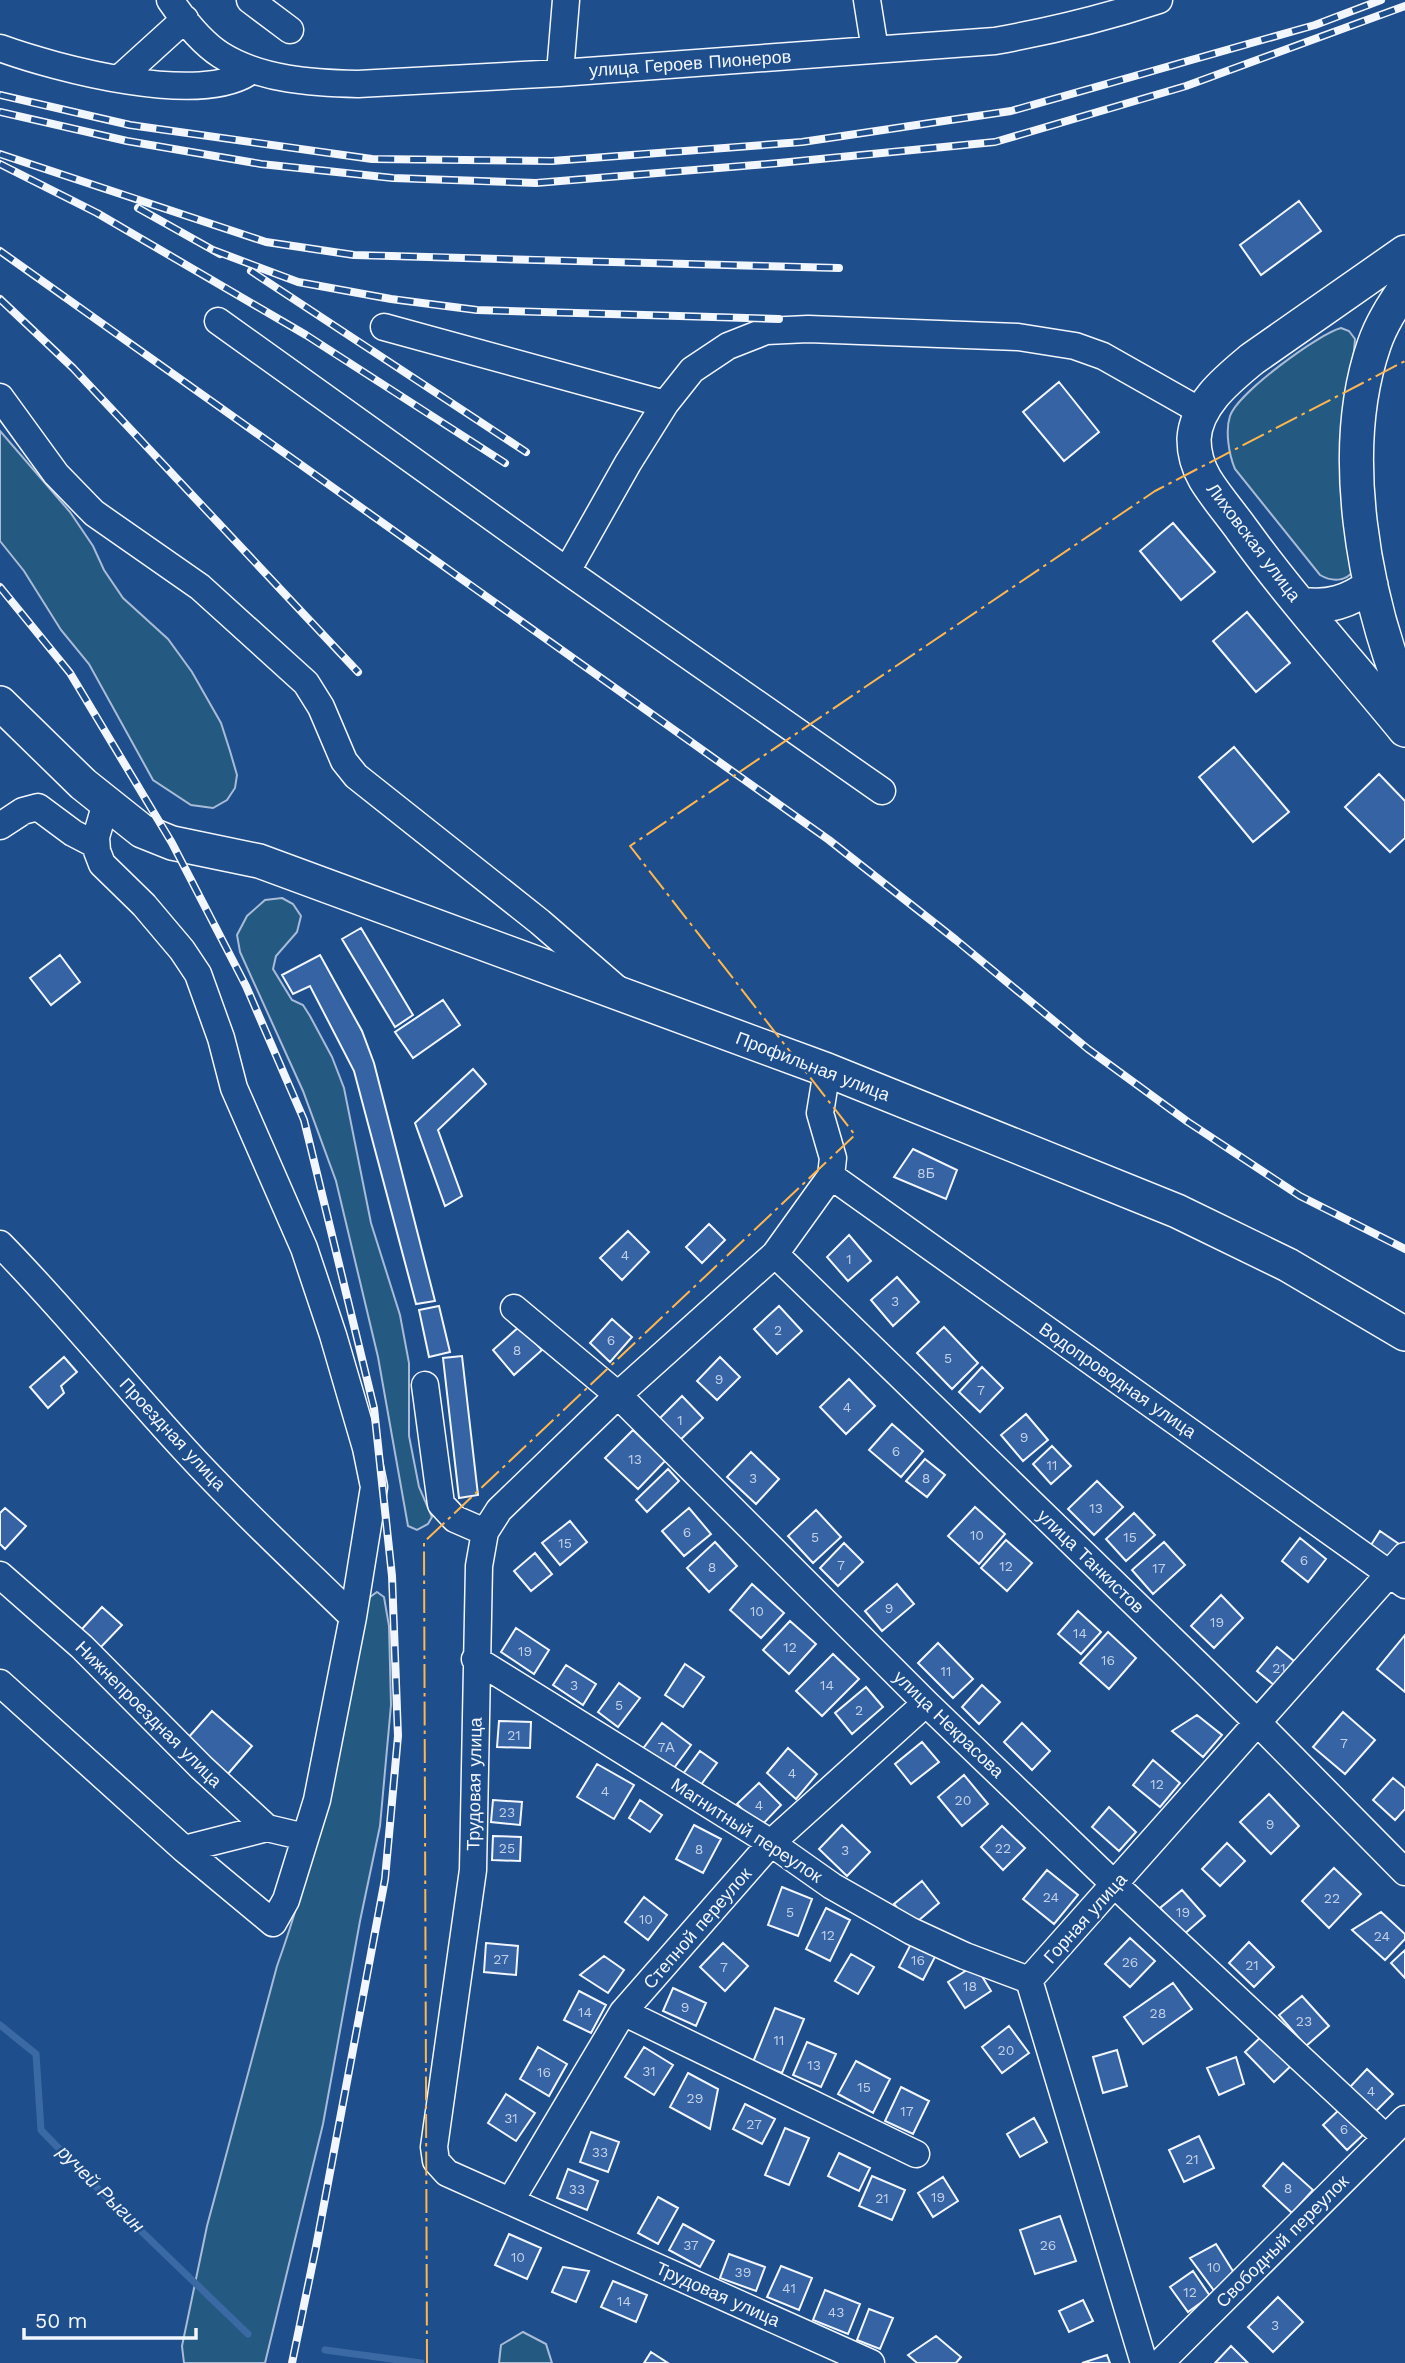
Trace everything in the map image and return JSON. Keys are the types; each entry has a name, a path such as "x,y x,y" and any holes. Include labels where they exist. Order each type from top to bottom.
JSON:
{"main road":[{"name":"Лиховская улица","path":"1405,252 1252,359 1217,391 1202,412 1194,436 1195,457 1205,479 1261,555 1405,730"},
{"path":"1403,688 1379,619 1356,494 1358,430 1366,373 1374,343 1405,288"},
{"path":"1333,303 1359,315 1369,327 1374,343"},
{"path":"1301,604 1334,605 1371,585"},
{"name":"Профильная улица","path":"0,702 83,784 142,831 172,842 272,865 827,1070 1178,1211 1288,1265 1405,1334"}],"street":[{"path":"250,0 290,30"},
{"path":"560,73 566,0"},
{"path":"867,0 875,50"},
{"name":"улица Героев Пионеров","path":"177,9 220,55 252,70 327,84 560,73 995,41 1107,17 1159,0"},
{"path":"120,78 177,9"},
{"path":"0,48 31,60 68,69 187,86 223,84 237,80 252,70"},
{"path":"218,321 567,571 882,791"},
{"path":"384,327 665,404"},
{"path":"567,571 628,463 665,404 692,370 728,346 766,331 1018,337 1075,346 1121,366 1202,412"},
{"path":"0,397 56,474 94,513 200,587 306,683 321,707 344,761 356,776 540,922 623,994"},
{"path":"0,1683 184,1849 273,1923 286,1900 317,1800 353,1617 374,1487 366,1448 313,1273 234,1088 198,974 182,950 144,905 102,864 96,837 106,803"},
{"path":"0,825 23,811 38,807 73,833 96,845"},
{"path":"827,1070 820,1113 833,1158 831,1176"},
{"name":"Трудовая улица","path":"831,1176 775,1254 618,1395 499,1510 485,1532 479,1566 475,1659 473,1870 434,2147 436,2161 447,2173 870,2363"},
{"name":"Водопроводная улица","path":"831,1176 1400,1571"},
{"name":"Проездная улица","path":"0,1244 39,1283 119,1378 189,1455 353,1617"},
{"name":"улица Танкистов","path":"775,1254 1258,1723 1405,1872"},
{"name":"улица Некрасова","path":"513,1308 618,1395 926,1703 1114,1884 1386,2138"},
{"path":"425,1385 441,1504 455,1519 485,1532"},
{"name":"Горная улица","path":"1029,1980 1258,1723 1400,1571"},
{"name":"Нижнепроездная улица","path":"0,1575 82,1647 201,1767 267,1828 305,1838"},
{"name":"Магнитный переулок","path":"475,1659 771,1843 832,1886 911,1931 965,1956 1029,1980"},
{"name":"Степной переулок","path":"511,2200 623,2012 771,1843 926,1703"},
{"path":"184,1849 267,1828"},
{"path":"1029,1980 1144,2363"},
{"path":"623,2012 916,2154"},
{"name":"Свободный переулок","path":"1160,2363 1405,2119"}],"shaded area":[{"path":"1341,328 1349,331 1355,339 1345,460 1354,570 1343,579 1334,580 1320,575 1235,469 1229,450 1228,429 1230,416 1247,393 1315,341"},
{"path":"0,431 70,512 123,598 168,639 192,672 221,723 237,775 235,788 227,800 213,808 191,805 153,780 89,664 61,630 24,571 0,541"},
{"path":"282,898 293,904 301,916 297,932 276,956 273,969 292,1000 303,1005 310,1016 332,1057 344,1088 371,1223 400,1315 409,1363 409,1436 419,1487 432,1517 428,1524 417,1530 408,1526 378,1357 336,1181 303,1091 240,952 237,935 247,916 265,900"},
{"path":"377,1592 384,1597 389,1626 391,1705 380,1826 323,2124 265,2363 184,2363 182,2346 207,2226 277,1966 317,1833 365,1605"},
{"path":"523,2332 546,2344 552,2363 499,2363 501,2345"}],"building":[{"path":"1299,201 1321,231 1261,275 1240,245"},
{"path":"1059,382 1099,432 1064,461 1023,412"},
{"path":"1173,523 1215,572 1181,600 1140,551"},
{"path":"1247,612 1290,663 1256,692 1213,641"},
{"path":"1234,747 1289,812 1253,842 1199,777"},
{"path":"1379,774 1405,801 1405,838 1390,852 1345,807"},
{"path":"361,928 413,1015 395,1027 342,939"},
{"path":"60,955 80,982 51,1005 30,978"},
{"path":"320,955 362,1031 374,1063 435,1301 416,1304 354,1071 310,986 293,994 282,975"},
{"path":"443,1000 460,1025 413,1058 395,1032"},
{"path":"473,1069 486,1084 438,1130 462,1196 445,1206 415,1123"},
{"path":"913,1149 957,1170 946,1199 894,1177"},
{"path":"709,1224 725,1240 702,1263 686,1247"},
{"path":"628,1231 649,1252 622,1280 600,1258"},
{"path":"849,1235 871,1261 848,1281 827,1257"},
{"path":"897,1277 919,1302 893,1326 871,1300"},
{"path":"439,1306 450,1352 429,1357 419,1310"},
{"path":"779,1306 802,1331 777,1354 754,1329"},
{"path":"612,1319 632,1337 610,1362 590,1343"},
{"path":"520,1326 542,1350 514,1375 493,1350"},
{"path":"944,1327 978,1363 952,1389 917,1353"},
{"path":"462,1356 478,1495 459,1498 443,1358"},
{"path":"64,1357 77,1372 61,1386 64,1393 48,1408 30,1387"},
{"path":"720,1357 740,1377 717,1400 697,1381"},
{"path":"982,1367 1003,1388 980,1412 959,1392"},
{"path":"849,1379 875,1406 846,1434 820,1407"},
{"path":"682,1396 703,1418 677,1443 656,1422"},
{"path":"1026,1414 1048,1440 1023,1461 1001,1435"},
{"path":"892,1424 923,1451 901,1477 869,1450"},
{"path":"633,1430 665,1461 638,1489 605,1458"},
{"path":"1052,1446 1071,1466 1051,1484 1033,1464"},
{"path":"751,1452 779,1479 756,1504 727,1477"},
{"path":"925,1459 945,1475 927,1497 906,1481"},
{"path":"668,1469 679,1481 647,1512 636,1500"},
{"path":"1097,1481 1123,1507 1094,1535 1068,1509"},
{"path":"975,1507 1005,1534 979,1564 948,1536"},
{"path":"5,1508 26,1526 5,1549 0,1544 0,1513"},
{"path":"689,1508 711,1534 684,1556 662,1531"},
{"path":"816,1510 841,1537 813,1563 788,1536"},
{"path":"1134,1513 1155,1535 1126,1561 1106,1539"},
{"path":"570,1521 587,1542 560,1565 542,1543"},
{"path":"1380,1531 1399,1544 1389,1558 1371,1545"},
{"path":"1300,1538 1326,1559 1308,1582 1282,1561"},
{"path":"1006,1540 1032,1563 1007,1591 981,1568"},
{"path":"715,1542 737,1566 709,1592 687,1568"},
{"path":"1164,1542 1185,1565 1153,1594 1132,1570"},
{"path":"844,1543 863,1562 838,1586 820,1568"},
{"path":"535,1553 552,1574 531,1591 514,1571"},
{"path":"752,1584 784,1613 761,1638 730,1610"},
{"path":"897,1584 914,1604 882,1631 865,1611"},
{"path":"1221,1595 1243,1618 1214,1648 1191,1626"},
{"path":"102,1607 122,1625 100,1648 81,1630"},
{"path":"1078,1611 1101,1632 1081,1654 1058,1634"},
{"path":"790,1621 816,1644 789,1674 763,1650"},
{"path":"516,1628 549,1650 534,1674 501,1652"},
{"path":"1108,1632 1136,1658 1109,1689 1080,1663"},
{"path":"1405,1635 1405,1692 1377,1669"},
{"path":"938,1643 973,1679 953,1698 918,1663"},
{"path":"1277,1647 1300,1666 1280,1690 1257,1671"},
{"path":"833,1654 859,1679 822,1716 796,1691"},
{"path":"685,1664 704,1677 683,1707 665,1695"},
{"path":"566,1665 596,1684 583,1705 553,1685"},
{"path":"619,1683 640,1698 618,1727 598,1712"},
{"path":"982,1685 1000,1702 979,1724 962,1707"},
{"path":"866,1687 883,1707 852,1734 835,1713"},
{"path":"212,1711 252,1746 227,1775 187,1739"},
{"path":"1343,1712 1375,1740 1345,1774 1313,1747"},
{"path":"1197,1715 1222,1735 1203,1757 1172,1731"},
{"path":"499,1721 531,1722 530,1748 497,1747"},
{"path":"662,1723 691,1745 671,1772 642,1750"},
{"path":"1022,1723 1050,1751 1032,1770 1004,1742"},
{"path":"922,1742 939,1762 911,1784 895,1764"},
{"path":"788,1748 817,1774 796,1799 767,1773"},
{"path":"700,1751 717,1763 700,1786 683,1774"},
{"path":"1153,1760 1180,1783 1160,1807 1133,1785"},
{"path":"597,1764 634,1785 614,1819 577,1797"},
{"path":"964,1775 988,1804 962,1826 938,1797"},
{"path":"1393,1778 1405,1788 1405,1809 1395,1820 1373,1800"},
{"path":"759,1783 781,1805 760,1827 737,1804"},
{"path":"1269,1794 1299,1826 1271,1854 1240,1822"},
{"path":"493,1800 522,1802 520,1825 491,1822"},
{"path":"640,1800 662,1815 650,1832 629,1818"},
{"path":"1109,1807 1136,1832 1119,1851 1092,1827"},
{"path":"694,1825 721,1839 703,1873 676,1859"},
{"path":"842,1825 870,1852 847,1876 819,1849"},
{"path":"1002,1826 1025,1848 1003,1870 981,1847"},
{"path":"493,1836 521,1837 520,1861 492,1860"},
{"path":"1227,1843 1245,1861 1220,1886 1202,1869"},
{"path":"1334,1868 1361,1894 1329,1928 1302,1901"},
{"path":"1047,1870 1078,1895 1054,1924 1023,1899"},
{"path":"922,1881 939,1903 912,1926 894,1904"},
{"path":"782,1887 812,1899 798,1936 768,1925"},
{"path":"1182,1890 1205,1916 1183,1935 1160,1908"},
{"path":"644,1897 667,1915 648,1940 625,1922"},
{"path":"826,1908 850,1920 830,1961 806,1949"},
{"path":"1381,1912 1405,1934 1405,1939 1385,1960 1352,1930"},
{"path":"1130,1938 1155,1961 1130,1987 1105,1964"},
{"path":"913,1940 937,1953 923,1980 899,1967"},
{"path":"1249,1942 1274,1967 1254,1987 1229,1963"},
{"path":"486,1943 518,1946 516,1975 484,1972"},
{"path":"723,1943 748,1966 725,1991 700,1967"},
{"path":"1405,1950 1405,1978 1391,1963"},
{"path":"851,1954 874,1967 858,1994 835,1981"},
{"path":"604,1956 624,1970 608,1993 580,1975"},
{"path":"975,1965 991,1991 965,2008 948,1982"},
{"path":"1173,1983 1192,2009 1143,2044 1124,2017"},
{"path":"673,1988 706,2003 696,2026 663,2011"},
{"path":"579,1991 606,2005 591,2033 564,2020"},
{"path":"1302,1996 1329,2026 1306,2046 1279,2015"},
{"path":"775,2008 804,2019 782,2073 753,2062"},
{"path":"1009,2026 1029,2053 1002,2073 982,2047"},
{"path":"1265,2033 1294,2063 1274,2082 1245,2052"},
{"path":"807,2042 836,2054 821,2087 793,2075"},
{"path":"538,2047 567,2064 549,2096 520,2079"},
{"path":"644,2047 673,2065 654,2095 625,2077"},
{"path":"1117,2050 1127,2086 1103,2093 1093,2057"},
{"path":"1236,2057 1244,2084 1219,2095 1207,2068"},
{"path":"856,2061 890,2079 873,2113 838,2094"},
{"path":"1367,2069 1393,2094 1375,2112 1350,2087"},
{"path":"688,2073 718,2089 710,2129 670,2107"},
{"path":"901,2087 929,2101 913,2134 885,2121"},
{"path":"506,2094 535,2113 516,2141 488,2123"},
{"path":"745,2104 775,2119 762,2144 733,2129"},
{"path":"1341,2108 1365,2133 1347,2150 1323,2125"},
{"path":"1034,2118 1047,2142 1020,2157 1007,2134"},
{"path":"785,2128 809,2138 789,2185 765,2175"},
{"path":"591,2132 619,2142 608,2172 580,2162"},
{"path":"1199,2136 1214,2168 1184,2182 1169,2150"},
{"path":"839,2153 870,2168 859,2191 828,2176"},
{"path":"1283,2163 1313,2190 1292,2213 1263,2186"},
{"path":"568,2169 598,2181 587,2210 557,2198"},
{"path":"872,2176 905,2190 892,2220 859,2206"},
{"path":"943,2177 958,2201 933,2217 918,2193"},
{"path":"658,2197 678,2208 658,2244 638,2233"},
{"path":"1060,2216 1076,2261 1035,2274 1020,2230"},
{"path":"683,2224 714,2241 700,2267 669,2250"},
{"path":"509,2234 541,2248 527,2279 495,2265"},
{"path":"1216,2244 1236,2276 1215,2292 1190,2258"},
{"path":"729,2254 765,2267 756,2291 720,2278"},
{"path":"781,2266 812,2278 799,2310 767,2297"},
{"path":"563,2267 589,2271 576,2302 552,2292"},
{"path":"1193,2271 1210,2296 1188,2312 1170,2287"},
{"path":"613,2281 647,2295 636,2322 601,2307"},
{"path":"825,2290 860,2304 848,2334 813,2320"},
{"path":"1278,2297 1303,2322 1273,2352 1248,2327"},
{"path":"1083,2300 1093,2321 1069,2332 1059,2311"},
{"path":"869,2309 893,2318 880,2349 857,2340"},
{"path":"936,2336 961,2357 956,2363 917,2363 908,2355"},
{"path":"1231,2346 1248,2363 1215,2363"},
{"path":"651,2352 668,2363 644,2363"},
{"path":"1107,2355 1110,2363 1082,2363"}],"waterway":[{"name":"ручей Рыгин","path":"0,2025 36,2054 41,2130 111,2202 248,2334"},
{"name":"ручей Рыгин","path":"325,2350 421,2363"}],"railway":[{"path":"0,95 130,125 372,159 552,161 802,142 1011,111 1315,25 1381,0"},
{"path":"0,112 127,141 261,164 393,178 536,183 995,142 1186,86 1405,6"},
{"path":"0,154 266,242 354,255 839,268"},
{"path":"0,164 97,213 306,335 505,463"},
{"path":"138,208 220,254"},
{"path":"213,250 298,282 391,299 477,310 779,319"},
{"path":"0,251 829,840 1088,1049 1188,1122 1300,1196 1405,1249"},
{"path":"251,271 526,452"},
{"path":"0,299 73,368 358,672"},
{"path":"0,587 70,673 172,843 246,986 304,1120 374,1408 392,1576 398,1736 385,1879 292,2363"}],"power":[{"path":"427,2363 424,1542 855,1135 630,846 1155,491 1405,361"}]}
